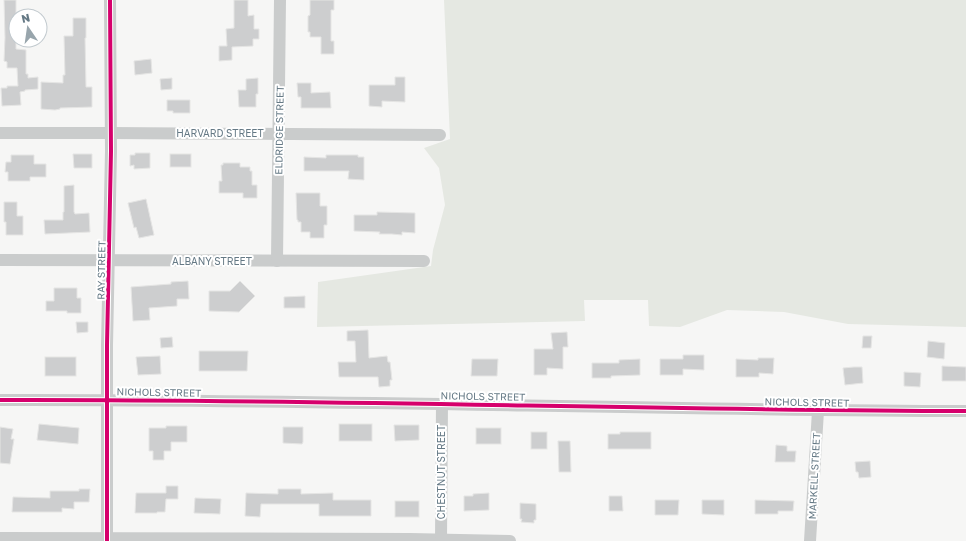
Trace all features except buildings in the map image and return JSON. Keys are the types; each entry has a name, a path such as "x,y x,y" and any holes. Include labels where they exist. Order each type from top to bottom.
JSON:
{"street":[{"name":"RAY STREET","path":"107,540 107,345 111,132 110,0"},
{"name":"ELDRIDGE STREET","path":"277,261 280,0"},
{"name":"HARVARD STREET","path":"0,133 111,132 440,134"},
{"name":"ALBANY STREET","path":"0,260 424,261"},
{"name":"NICHOLS STREET","path":"0,400 442,404 818,411 966,411"},
{"name":"CHESTNUT STREET","path":"441,540 442,404"},
{"name":"MARKELL STREET","path":"810,541 818,411"},
{"path":"0,538 107,540 510,541"}],"shaded area":[{"path":"444,0 966,0 966,327 848,324 784,312 727,310 680,327 649,326 648,300 584,300 585,321 317,327 318,282 431,266 433,250 445,205 439,168 424,148 450,139"}],"cycle path":[{"path":"107,541 107,345 111,151 110,0"},
{"path":"0,400 242,401 724,409 966,411"}]}
